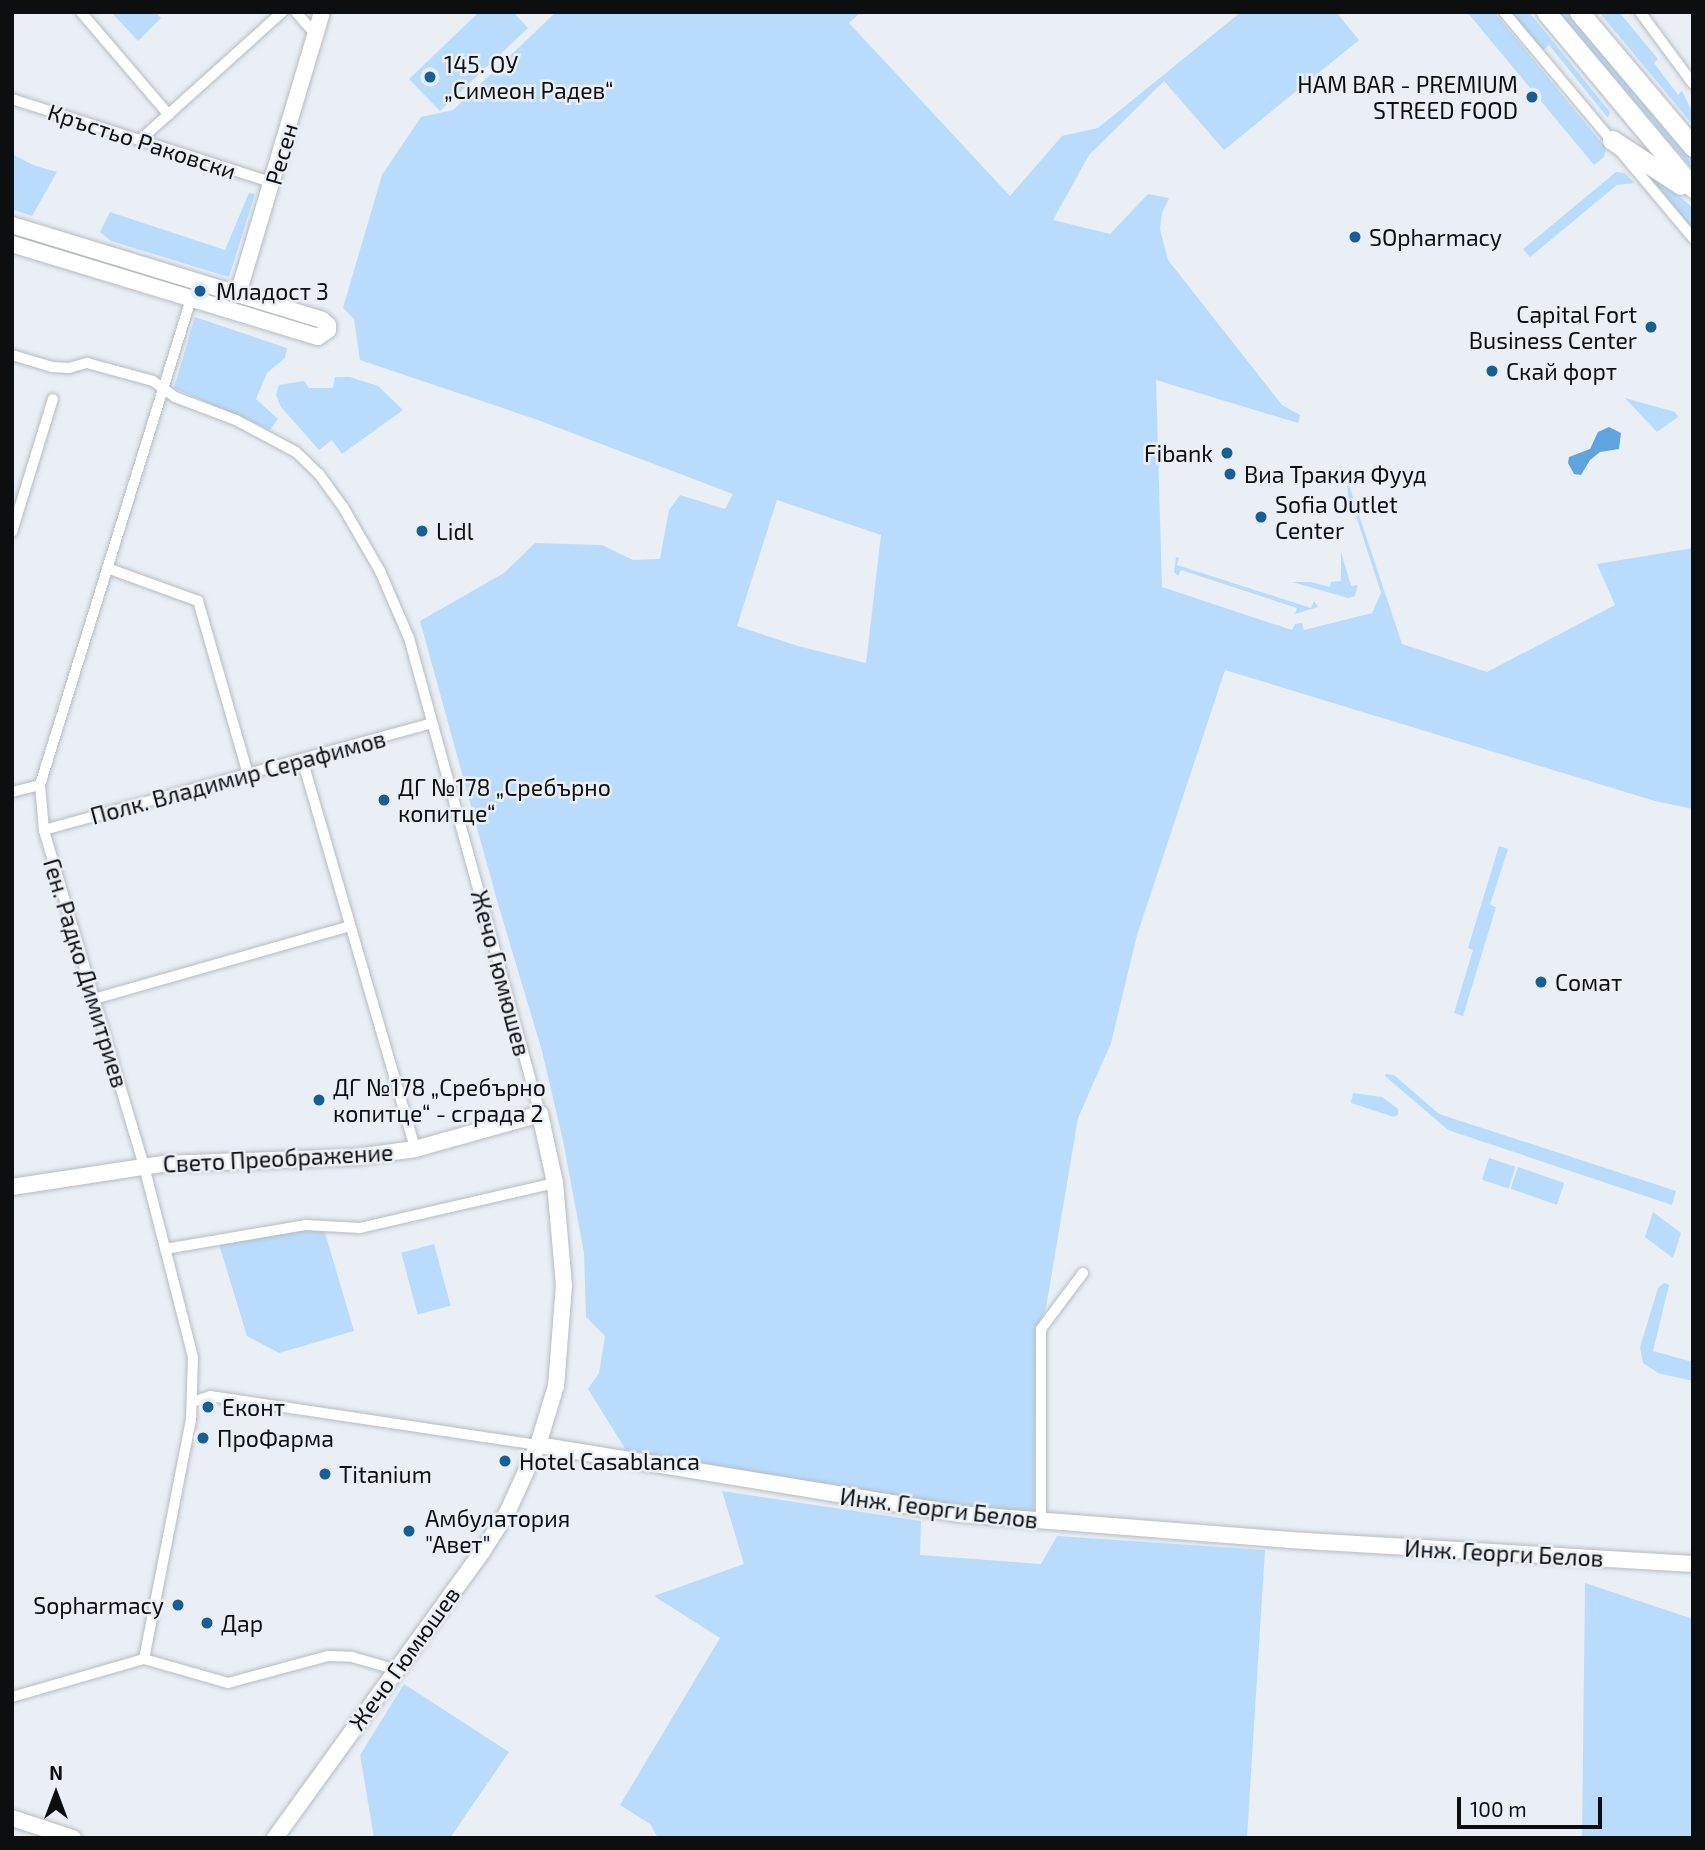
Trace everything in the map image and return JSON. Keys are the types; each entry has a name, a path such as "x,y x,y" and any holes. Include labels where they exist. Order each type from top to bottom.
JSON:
{"highway":[{"path":"1546,12 1693,191"},
{"path":"1579,12 1693,147"},
{"path":"1612,140 1693,191"}],"street":[{"path":"81,12 169,115"},
{"path":"140,140 282,12"},
{"path":"296,12 315,34"},
{"name":"Ресен","path":"238,294 322,12"},
{"path":"1504,12 1693,238"},
{"path":"1640,12 1693,84"},
{"name":"Кръстьо Раковски","path":"12,99 273,183"},
{"path":"12,225 324,321 328,330 317,337 12,244"},
{"name":"Ген. Радко Димитриев","path":"144,1659 192,1402 193,1357 144,1166 44,830 40,785 191,299"},
{"name":"Жечо Гюмюшев","path":"12,355 52,368 69,368 87,363 153,381 175,397 236,420 296,452 319,474 343,507 380,572 409,638 540,1114 555,1183 561,1233 562,1310 555,1387 538,1445 507,1513 488,1543 275,1838"},
{"path":"12,532 53,399"},
{"path":"107,568 198,601 248,774"},
{"name":"Полк. Владимир Серафимов","path":"44,830 432,723"},
{"path":"302,759 415,1149"},
{"path":"12,793 40,785"},
{"path":"94,999 350,926"},
{"name":"Свето Преображение","path":"12,1187 144,1166 356,1157 415,1149 540,1114"},
{"path":"166,1249 306,1225 360,1228 555,1183"},
{"path":"1041,1521 1041,1329 1083,1273"},
{"name":"Инж. Георги Белов","path":"192,1402 210,1396 538,1445 960,1514 1289,1540 1693,1564"},
{"path":"12,1697 144,1659 228,1683 328,1656 352,1657 394,1670"},
{"path":"12,1818 73,1838"}],"shaded area":[{"path":"111,12 155,12 161,18 138,41"},
{"path":"479,12 513,12 528,28 440,111 409,79"},
{"path":"556,12 861,12 849,23 1010,196 1062,136 1098,128 1241,12 1336,12 1359,40 1224,150 1164,81 1089,155 1053,220 1110,234 1148,194 1169,198 1162,213 1160,229 1168,260 1282,405 1300,415 1298,423 1156,380 1162,587 1292,630 1295,624 1302,623 1304,630 1372,613 1381,593 1355,513 1349,514 1347,479 1402,644 1487,672 1615,605 1597,564 1693,548 1693,809 1655,801 1225,670 1137,935 1111,1043 1078,1118 1046,1308 1036,1332 1034,1514 969,1509 626,1450 588,1389 599,1373 605,1336 586,1317 584,1253 563,1141 542,1051 498,904 420,621 504,573 535,543 602,545 633,560 660,559 669,510 680,495 725,509 733,494 538,420 360,360 354,319 343,308 382,175 421,117 453,110","holes":["777,500 881,535 866,663 798,646 737,626"]},
{"path":"1467,12 1494,12 1606,148 1604,157 1594,165"},
{"path":"1511,12 1529,12 1610,112 1608,118 1549,45 1543,50"},
{"path":"1558,12 1569,12 1693,160 1693,170"},
{"path":"1599,12 1619,12 1658,59 1654,63 1678,95 1682,91 1693,113 1693,125"},
{"path":"12,154 33,165 57,172 32,216 12,209"},
{"path":"1639,162 1693,208 1693,229 1648,175"},
{"path":"1616,172 1625,173 1634,183 1617,185 1530,257 1523,249"},
{"path":"249,193 255,194 229,277 111,241 100,232 110,212 225,250"},
{"path":"12,231 306,321 305,325 12,237"},
{"path":"195,317 287,348 285,358 267,373 256,399 278,419 270,430 174,388"},
{"path":"335,377 350,377 378,386 403,410 342,454 332,440 319,450 281,407 276,395 279,385 304,381 309,388 333,388"},
{"path":"1625,398 1675,412 1678,417 1657,432"},
{"path":"1341,552 1351,586 1358,585 1355,596 1348,598 1292,582 1311,582 1330,587 1331,582 1341,581"},
{"path":"1176,557 1179,558 1177,565 1311,608 1314,601 1318,607 1295,614 1297,608 1181,570 1178,576 1174,572"},
{"path":"1499,846 1508,849 1490,905 1496,907 1463,1016 1454,1013 1473,950 1468,948"},
{"path":"1394,1075 1439,1114 1676,1191 1672,1205 1448,1130 1385,1076"},
{"path":"1353,1093 1382,1097 1398,1109 1398,1115 1394,1117 1351,1103"},
{"path":"1489,1158 1516,1167 1509,1189 1482,1180"},
{"path":"1518,1167 1564,1183 1557,1205 1511,1189"},
{"path":"1653,1212 1681,1233 1673,1258 1645,1237"},
{"path":"323,1226 354,1331 279,1353 247,1336 218,1241"},
{"path":"434,1244 451,1306 418,1315 401,1253"},
{"path":"1664,1283 1669,1285 1653,1351 1693,1362 1693,1381 1658,1373 1643,1363 1640,1347 1658,1288"},
{"path":"722,1491 921,1521 920,1555 1041,1564 1057,1536 1265,1550 1247,1838 658,1838 650,1824 620,1805 720,1638 654,1596 744,1564"},
{"path":"1585,1583 1693,1619 1693,1838 1582,1838"},
{"path":"404,1684 509,1752 450,1838 374,1838 360,1755"}],"water":[{"path":"1609,427 1621,433 1619,449 1600,452 1590,460 1581,475 1574,474 1568,463 1569,457 1590,449 1598,432"}],"place":[{"name":"145. ОУ „Симеон Радев“","path":"430,77"},
{"name":"HAM BAR - PREMIUM STREED FOOD","path":"1532,97"},
{"name":"SOpharmacy","path":"1355,237"},
{"name":"Младост 3","path":"200,291"},
{"name":"Capital Fort Business Center","path":"1651,327"},
{"name":"Скай форт","path":"1492,371"},
{"name":"Fibank","path":"1227,453"},
{"name":"Виа Тракия Фууд","path":"1230,474"},
{"name":"Sofia Outlet Center","path":"1261,517"},
{"name":"Lidl","path":"422,531"},
{"name":"ДГ №178 „Сребърно копитце“","path":"384,800"},
{"name":"Сомат","path":"1541,982"},
{"name":"ДГ №178 „Сребърно копитце“ - сграда 2","path":"319,1100"},
{"name":"Еконт","path":"208,1407"},
{"name":"ПроФарма","path":"203,1438"},
{"name":"Hotel Casablanca","path":"505,1461"},
{"name":"Titanium","path":"325,1474"},
{"name":"Амбулатория \"Авет\"","path":"409,1531"},
{"name":"Sopharmacy","path":"178,1605"},
{"name":"Дар","path":"207,1623"}]}
